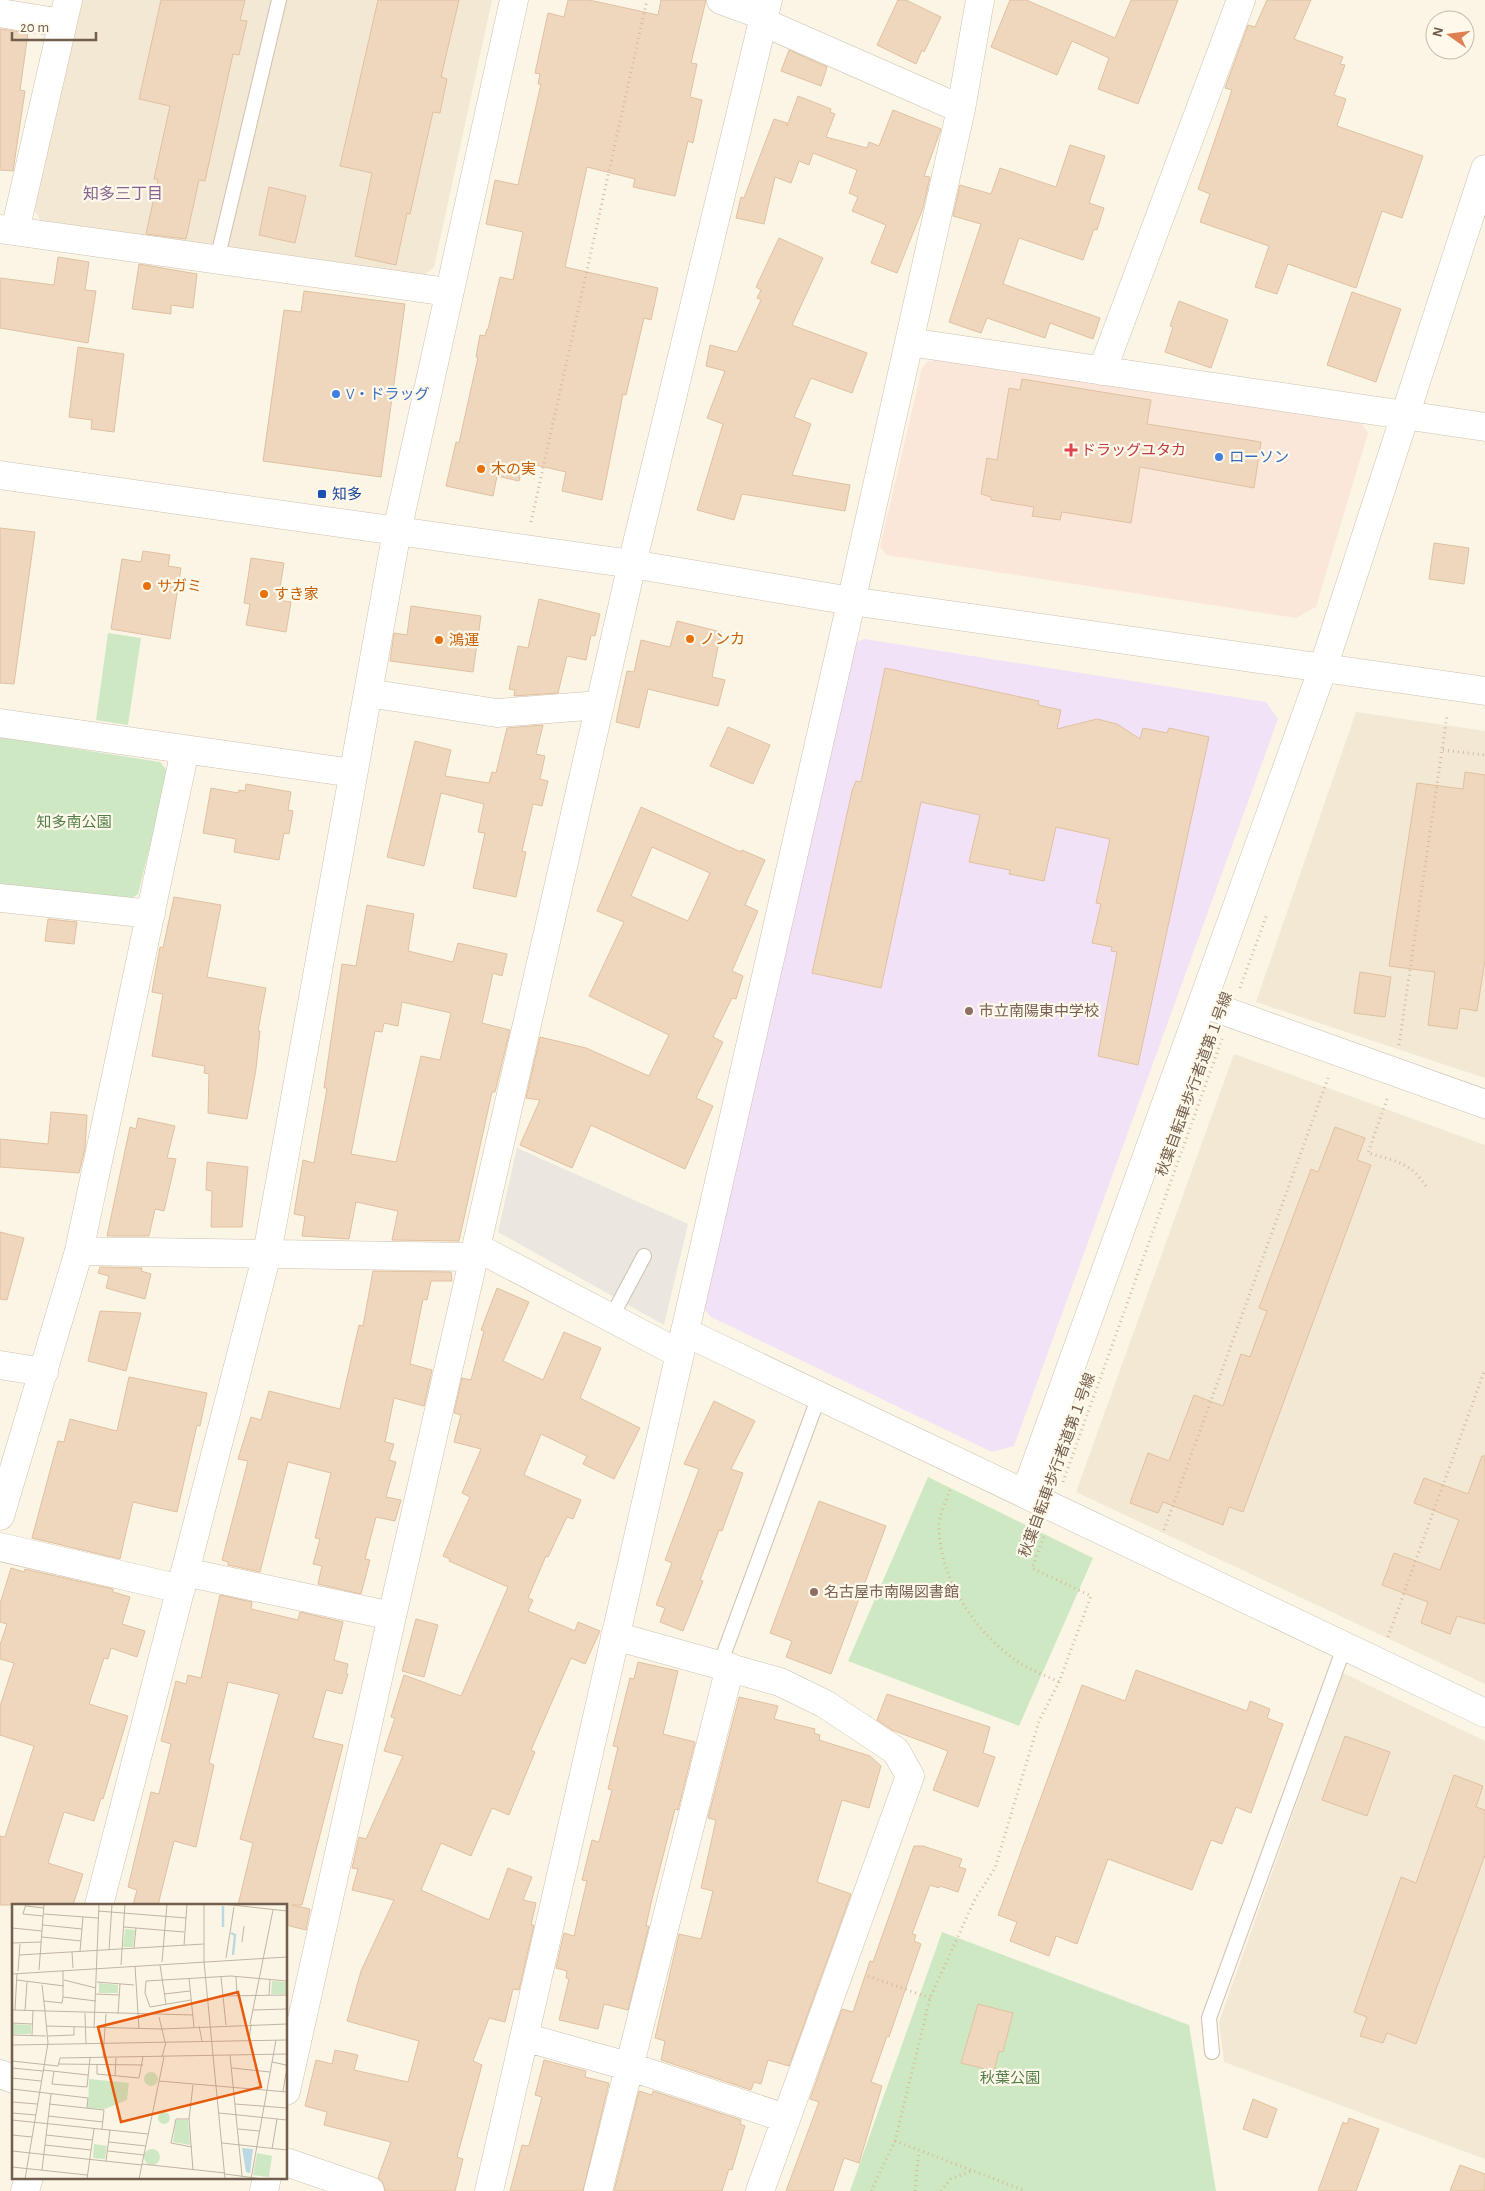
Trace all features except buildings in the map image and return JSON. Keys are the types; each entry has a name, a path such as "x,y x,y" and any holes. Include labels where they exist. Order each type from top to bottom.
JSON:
{"street":[{"path":"99,1904 268,1254 397,531 448,292 514,0"},
{"path":"721,0 765,13 961,110"},
{"path":"489,2191 851,601 961,110 980,0"},
{"path":"1102,371 1241,0"},
{"path":"0,13 65,11 8,230 448,292"},
{"path":"288,2082 392,1616 632,564 765,13"},
{"path":"1025,1494 1323,668 1485,169"},
{"path":"909,342 1485,427"},
{"path":"0,475 632,564 851,601 1485,691"},
{"path":"368,694 497,713 600,705"},
{"path":"0,723 353,773"},
{"path":"0,1516 79,1251 185,750"},
{"path":"0,898 151,914"},
{"path":"1202,1003 1484,1098"},
{"path":"79,1251 268,1254 475,1252 612,1318 819,1396 1485,1712"},
{"path":"0,1365 44,1372"},
{"path":"0,1547 392,1616"},
{"path":"615,1636 725,1665 780,1682 825,1704 896,1751 910,1776 760,2191"},
{"path":"598,2191 631,2067 725,1665"},
{"path":"524,2037 631,2067 785,2118"},
{"path":"0,2074 12,2078"},
{"path":"288,2163 370,2191"},
{"path":"25,2191 29,2178"},
{"path":"264,2191 267,2178"}],"lane":[{"path":"217,260 279,0"},
{"path":"612,1318 644,1256"},
{"path":"725,1665 819,1396"},
{"path":"1212,2052 1209,2018 1345,1646"}],"path":[{"path":"525,549 647,0"},
{"path":"1398,1053 1447,716"},
{"path":"1443,750 1485,755"},
{"name":"秋葉自転車歩行者道第１号線","path":"871,2191 895,2141 930,1998 975,1899 994,1868 1039,1721 1059,1682 1091,1596 1032,1568 1267,912"},
{"path":"1161,1538 1330,1072"},
{"path":"1389,1094 1368,1153 1402,1162 1418,1173 1427,1188"},
{"path":"1386,1643 1485,1369"},
{"path":"961,1464 938,1524 942,1554 960,1600 987,1636 1021,1664 1059,1682"},
{"path":"841,1966 930,1998"},
{"path":"895,2141 1026,2191"},
{"path":"914,2191 919,2151"},
{"path":"941,2191 951,2179 972,2170"}],"shaded area":[{"path":"80,0 492,0 434,267 424,275 42,222 34,210"},
{"path":"938,359 1360,422 1368,433 1316,607 1296,618 886,555 880,547 922,368 927,362"},
{"name":"市立南陽東中学校","path":"864,639 1266,702 1278,719 1014,1446 992,1452 711,1317 698,1302 852,644"},
{"path":"1356,712 1485,731 1485,1078 1256,1002"},
{"path":"1234,1054 1485,1145 1485,1684 1076,1492"},
{"path":"517,1148 688,1224 664,1325 498,1232"},
{"path":"1343,1673 1485,1741 1485,2159 1224,2062 1219,2022"}],"green space":[{"path":"108,633 141,638 128,725 96,720"},
{"name":"知多南公園","path":"0,737 160,762 168,772 138,894 128,901 0,888"},
{"path":"928,1477 1093,1558 1019,1726 848,1661"},
{"name":"秋葉公園","path":"942,1932 1189,2025 1216,2191 850,2191"}],"place":[{"name":"V・ドラッグ","path":"336,394"},
{"name":"ドラッグユタカ","path":"1071,450"},
{"name":"ローソン","path":"1219,457"},
{"name":"木の実","path":"481,469"},
{"name":"知多","path":"322,494"},
{"name":"サガミ","path":"147,586"},
{"name":"すき家","path":"264,594"},
{"name":"ノンカ","path":"690,639"},
{"name":"鴻運","path":"439,640"},
{"name":"市立南陽東中学校","path":"969,1011"},
{"name":"名古屋市南陽図書館","path":"814,1592"}],"district":[{"name":"知多三丁目","path":"123,193"}]}
